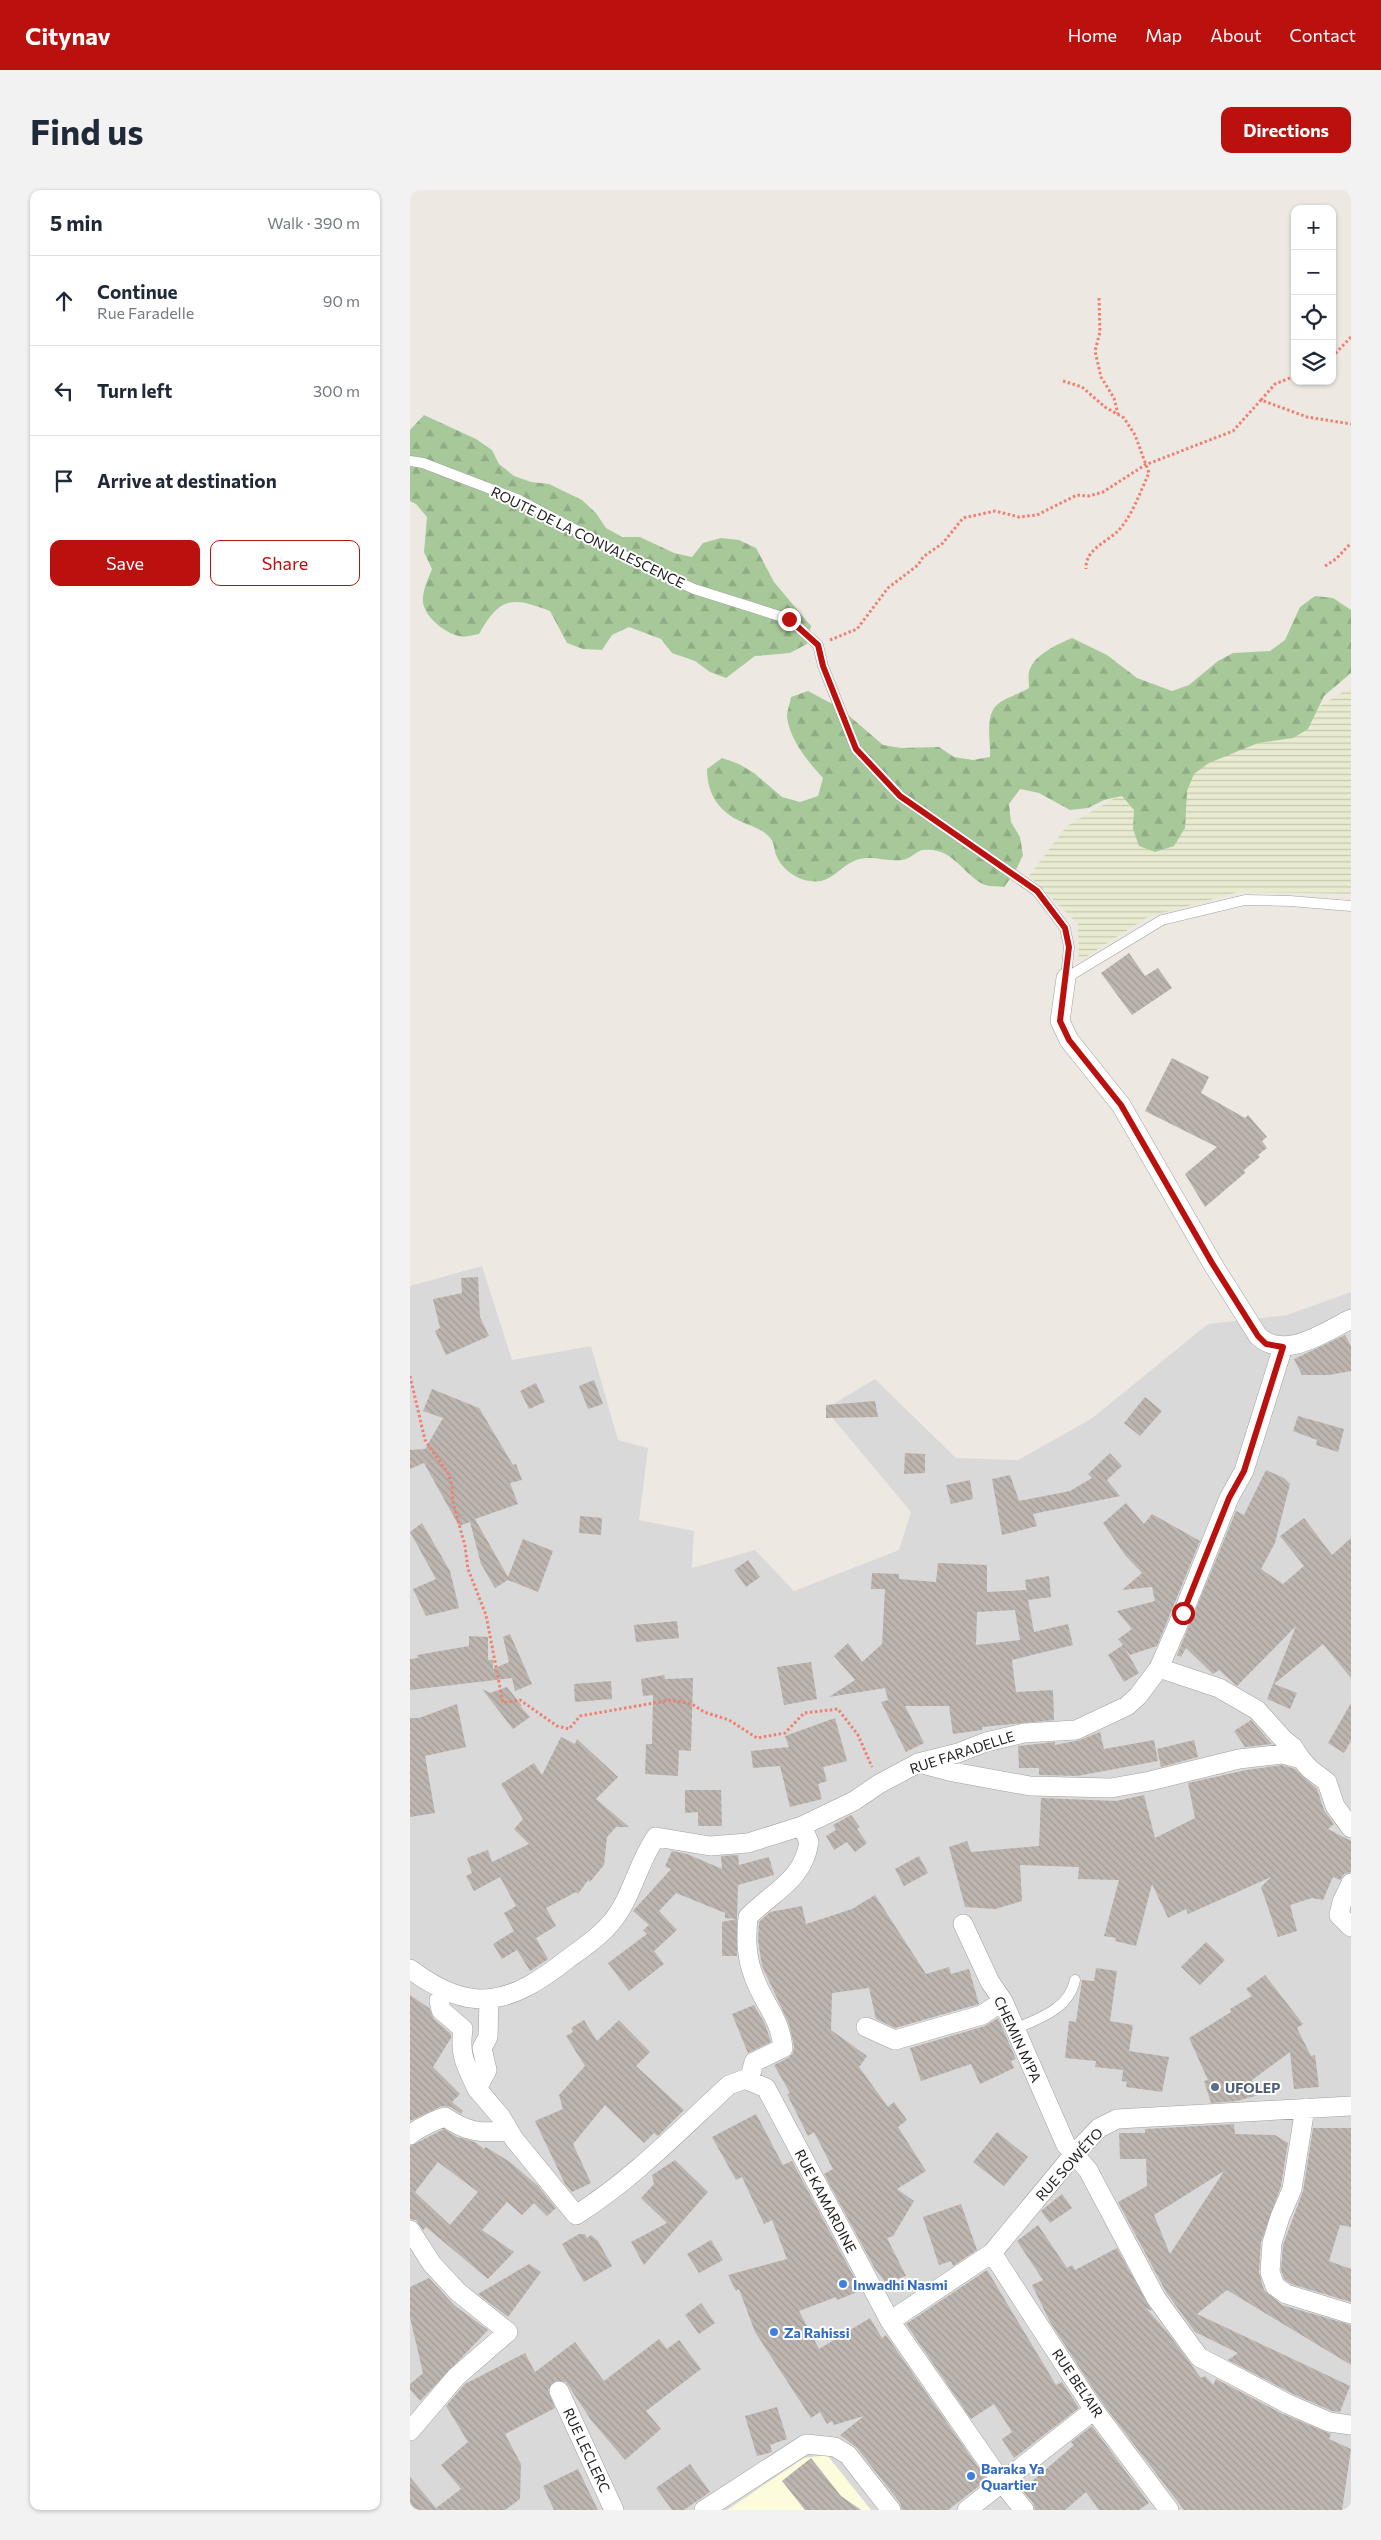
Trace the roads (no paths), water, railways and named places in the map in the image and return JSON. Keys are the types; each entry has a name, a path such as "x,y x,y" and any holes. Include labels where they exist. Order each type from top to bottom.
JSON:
{"street":[{"path":"1066,978 1060,1021 1069,1040 1121,1105 1212,1263 1258,1336 1266,1344 1283,1347 1301,1342 1351,1319"},
{"name":"RUE FARADELLE","path":"410,1969 444,1992 489,2000 505,1997 552,1972 610,1925 623,1905 645,1853 656,1837 710,1846 748,1843 802,1826 854,1801 879,1784 918,1763 1024,1733 1076,1730 1126,1706 1138,1696 1159,1668 1204,1566 1229,1498 1244,1471 1283,1347"},
{"path":"1159,1668 1219,1688 1257,1710 1284,1740 1293,1747 1310,1769 1327,1782 1335,1806 1351,1828"},
{"path":"918,1763 953,1772 1030,1786 1111,1788 1150,1781 1239,1759 1283,1754 1301,1759"},
{"path":"444,1992 439,2000 441,2010 464,2029 461,2044 462,2058 477,2089 576,2215 604,2198 632,2175 729,2085 746,2079 749,2081 754,2062 783,2048 782,2033 754,1978 748,1957 748,1916 796,1876 804,1862 809,1842 802,1826"},
{"path":"1351,1883 1342,1902 1339,1915 1351,1926"},
{"name":"CHEMIN M'PA","path":"963,1924 990,1982 1003,2001 1066,2145 1088,2170 1156,2298 1199,2357 1288,2404 1330,2422 1351,2425"},
{"path":"477,2089 487,2070 482,2048 488,2037 489,2000"},
{"path":"866,2027 895,2040 982,2015 1003,2001"},
{"name":"RUE KAMARDINE","path":"749,2081 766,2088 890,2321 1001,2481 1024,2510"},
{"name":"RUE SOWÉTO","path":"890,2321 992,2253 1074,2154 1099,2128 1117,2119 1351,2106"},
{"path":"1305,2108 1292,2189 1280,2217 1272,2243 1270,2272 1276,2286 1286,2294 1351,2314"},
{"path":"410,2135 412,2132 424,2128 433,2120 445,2117 461,2128 489,2132 509,2131"},
{"path":"410,2230 432,2264 458,2292 471,2305 508,2332 456,2377 410,2431"},
{"name":"RUE BEL’AIR","path":"992,2253 1094,2410 1163,2508"},
{"name":"RUE LECLERC","path":"559,2391 614,2510"},
{"path":"966,2510 1094,2410"},
{"path":"704,2510 806,2444 834,2447 848,2455 891,2510"}],"lane":[{"name":"ROUTE DE LA CONVALESCENCE","path":"410,461 423,463 517,499 640,564 694,588 789,619 818,645 823,666 856,749 900,796 1037,891 1065,928 1069,947 1066,978"},
{"path":"1066,978 1162,920 1245,900 1290,901 1351,906"},
{"path":"1015,2029 1062,2005 1069,1996 1075,1980"}],"place":[{"name":"UFOLEP","path":"1215,2087"},
{"name":"Inwadhi Nasmi","path":"843,2284"},
{"name":"Za Rahissi","path":"774,2332"},
{"name":"Baraka Ya Quartier","path":"971,2476"}]}
